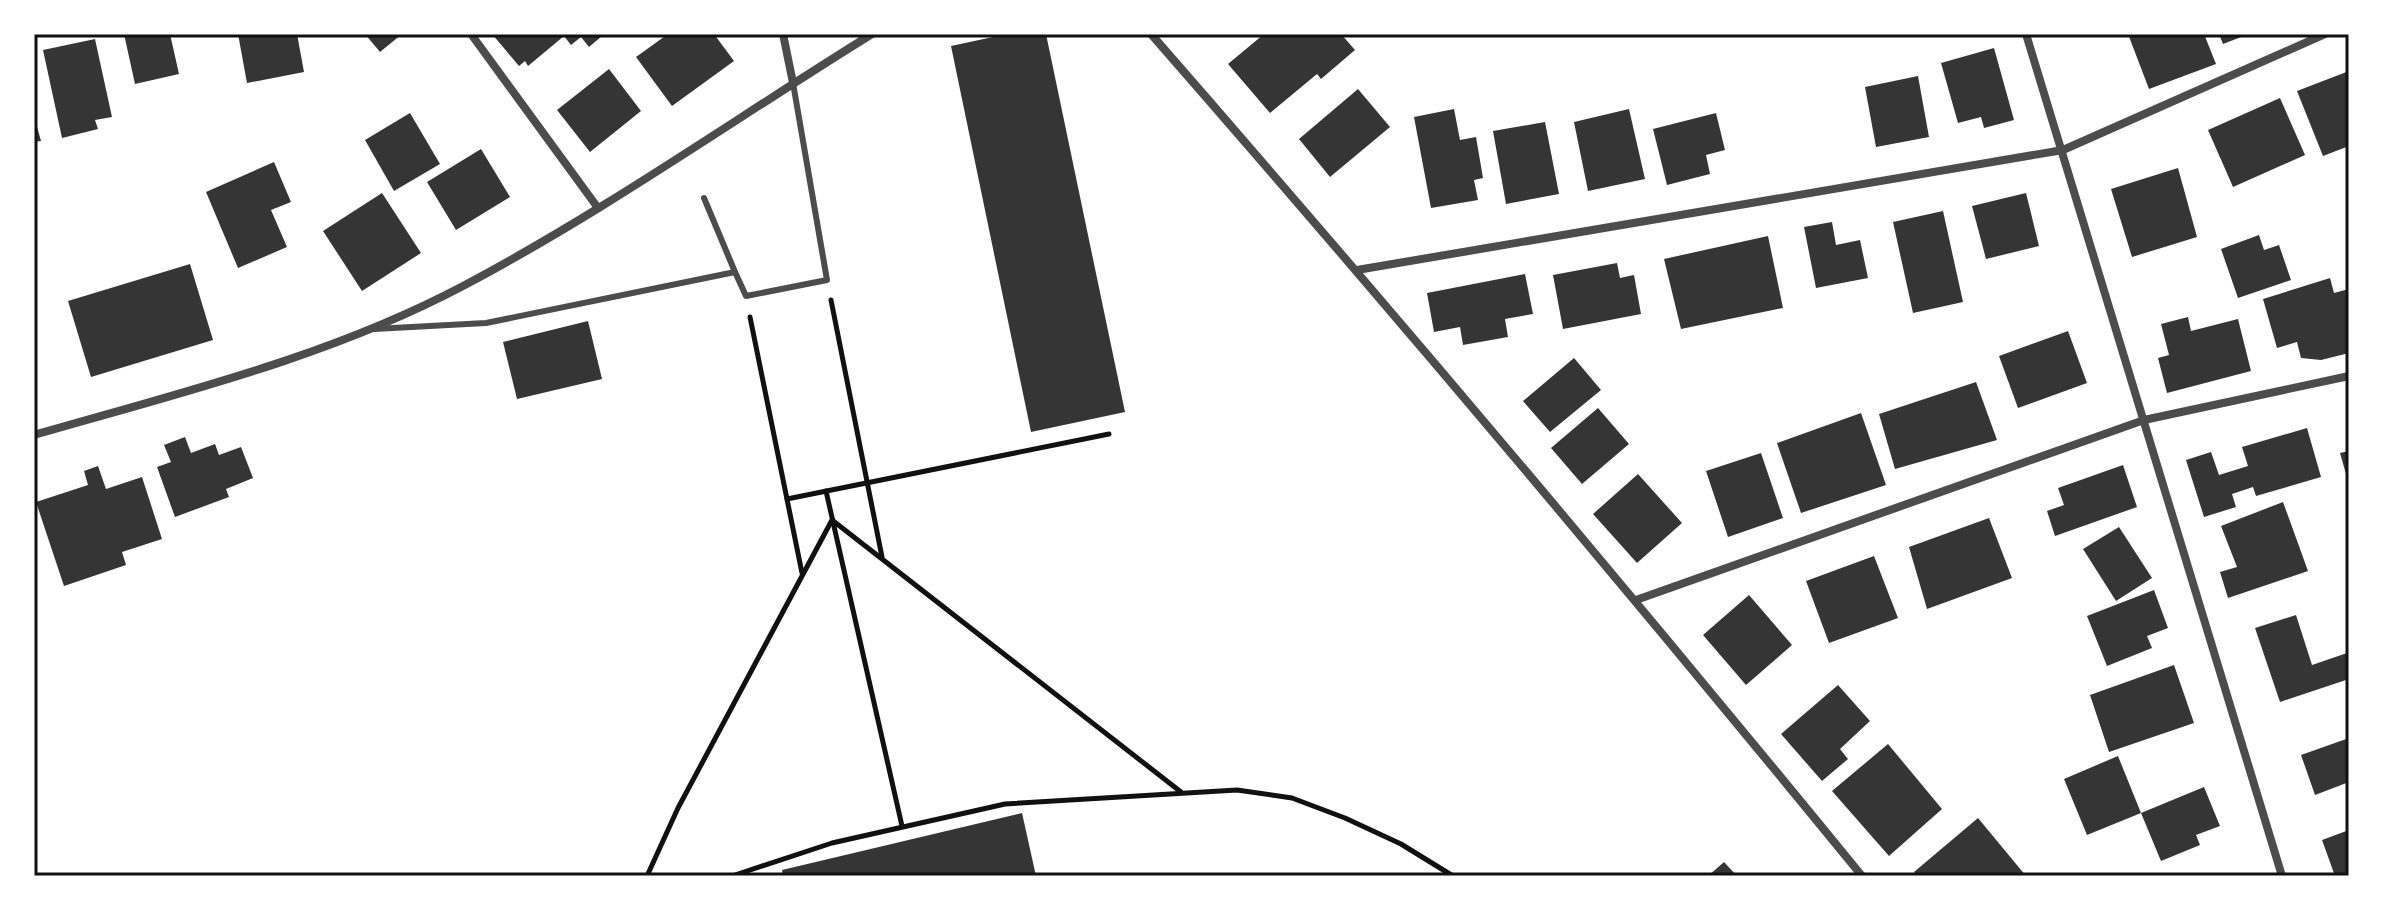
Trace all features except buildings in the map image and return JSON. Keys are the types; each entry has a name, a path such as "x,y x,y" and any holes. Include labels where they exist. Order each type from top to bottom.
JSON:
{"street":[{"path":"471,34 598,208"},
{"path":"783,34 793,83"},
{"path":"34,435 279,363 462,287 598,208 872,34"},
{"path":"1151,34 1357,270 1636,600 1862,876"},
{"path":"2026,34 2282,876"},
{"path":"1357,270 2063,150 2325,34"},
{"path":"1636,600 2144,420 2349,376"}],"lane":[{"path":"704,198 746,296 827,280 793,83"},
{"path":"366,329 486,323 735,272"}],"path":[{"path":"827,280 882,559"},
{"path":"746,296 803,575"},
{"path":"787,499 1109,434"},
{"path":"826,491 902,826"},
{"path":"832,520 1181,792"},
{"path":"647,876 678,808 832,520"},
{"path":"732,876 832,843 1005,804 1237,790 1292,798 1401,844 1453,876"}]}
